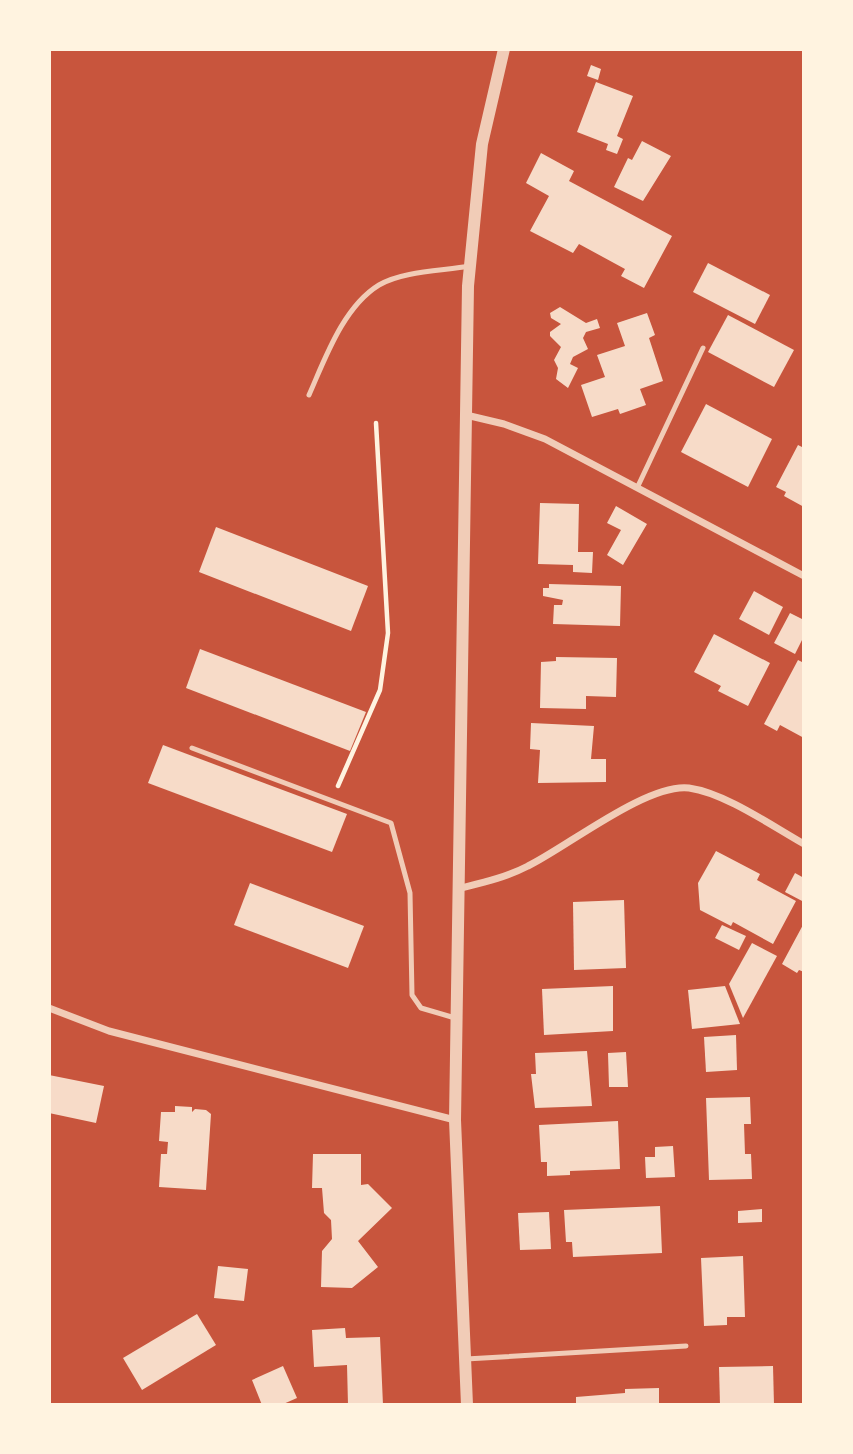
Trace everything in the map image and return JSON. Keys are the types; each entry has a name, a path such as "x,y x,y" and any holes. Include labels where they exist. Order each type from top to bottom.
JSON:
{"street":[{"path":"467,1405 454,1120 465,415 470,266 482,144 504,49"},
{"path":"465,415 545,439 804,576"},
{"path":"457,889 490,882 526,867 645,799 686,788 719,798 804,844"},
{"path":"49,1008 109,1031 454,1120"}],"lane":[{"path":"309,395 348,318 367,294 380,284 401,277 470,266"},
{"path":"638,486 703,348"},
{"path":"192,748 387,820 394,827 410,893 412,995 421,1008 456,1018"},
{"path":"465,1359 686,1346"}],"path":[{"path":"332,799 380,690 387,640 376,423"}],"building":[{"path":"591,65 601,69 598,80 587,76"},
{"path":"596,82 633,96 617,136 623,139 617,154 606,150 608,144 577,132"},
{"path":"642,141 671,156 643,201 614,187 628,158 632,160"},
{"path":"541,153 574,171 569,181 672,236 644,288 621,276 625,269 579,244 573,253 530,231 549,196 526,183"},
{"path":"708,263 770,295 755,324 693,292"},
{"path":"560,307 586,323 597,319 600,328 586,332 583,338 588,349 573,357 570,364 578,368 568,388 556,379 558,368 554,360 561,347 550,336 550,332 561,324 551,318 550,313"},
{"path":"647,313 655,335 649,338 663,381 640,389 646,405 620,414 618,409 592,417 581,385 605,377 597,355 625,346 617,323"},
{"path":"728,315 794,350 774,387 708,352"},
{"path":"706,404 772,439 748,487 681,452"},
{"path":"798,445 804,448 804,507 784,496 786,492 776,487"},
{"path":"540,503 579,504 578,552 593,552 592,573 573,572 573,565 538,564"},
{"path":"616,506 647,524 623,565 607,555 621,530 607,523"},
{"path":"216,527 368,586 351,631 199,572"},
{"path":"549,584 621,586 620,626 553,624 554,605 562,605 563,600 543,596 543,588 549,588"},
{"path":"754,591 783,607 769,635 739,619"},
{"path":"790,613 804,620 804,636 795,654 774,643"},
{"path":"714,634 770,663 748,706 718,691 721,686 694,672"},
{"path":"200,649 366,712 350,751 186,688"},
{"path":"556,657 617,658 616,697 586,696 586,709 540,708 541,662 556,661"},
{"path":"798,660 804,663 804,738 780,725 777,731 764,724"},
{"path":"531,723 594,726 591,759 606,759 606,782 538,783 540,750 530,749"},
{"path":"163,745 347,814 332,852 148,783"},
{"path":"716,851 760,874 757,880 796,901 773,944 733,922 731,926 700,910 698,883"},
{"path":"795,873 804,878 804,902 785,892"},
{"path":"250,883 364,926 348,968 234,925"},
{"path":"624,900 626,968 574,970 573,902"},
{"path":"804,923 804,972 799,970 797,973 782,964"},
{"path":"722,925 746,936 739,950 715,938"},
{"path":"752,943 777,956 743,1018 729,984"},
{"path":"613,986 613,1031 544,1035 542,989"},
{"path":"725,986 740,1024 692,1029 688,990"},
{"path":"736,1035 737,1070 706,1072 704,1037"},
{"path":"587,1051 592,1106 535,1108 531,1074 536,1074 535,1053"},
{"path":"626,1052 628,1087 609,1087 608,1053"},
{"path":"49,1075 104,1086 96,1123 49,1113"},
{"path":"750,1097 751,1124 744,1124 745,1154 751,1154 752,1179 709,1180 706,1098"},
{"path":"175,1106 192,1107 192,1112 195,1109 206,1110 211,1114 206,1190 159,1187 161,1154 167,1154 168,1142 159,1141 161,1112 175,1112"},
{"path":"618,1121 620,1169 570,1171 570,1175 547,1176 547,1162 541,1162 539,1125"},
{"path":"673,1146 675,1177 646,1178 645,1157 655,1157 655,1147"},
{"path":"313,1154 361,1154 361,1185 368,1184 392,1208 358,1241 378,1267 352,1288 321,1287 322,1251 332,1239 331,1220 324,1213 322,1188 312,1188"},
{"path":"660,1206 662,1253 573,1257 572,1242 566,1242 564,1210"},
{"path":"762,1209 762,1222 738,1223 738,1211"},
{"path":"549,1212 551,1249 520,1250 518,1213"},
{"path":"743,1256 745,1317 727,1317 727,1325 704,1326 701,1258"},
{"path":"218,1266 248,1269 244,1301 214,1298"},
{"path":"197,1314 216,1345 142,1390 123,1358"},
{"path":"345,1328 346,1338 380,1337 383,1405 348,1405 347,1365 314,1367 312,1330"},
{"path":"283,1366 297,1398 281,1405 262,1405 252,1380"},
{"path":"773,1366 774,1405 720,1405 719,1367"},
{"path":"659,1388 659,1405 576,1405 576,1397 625,1393 625,1389"}]}
